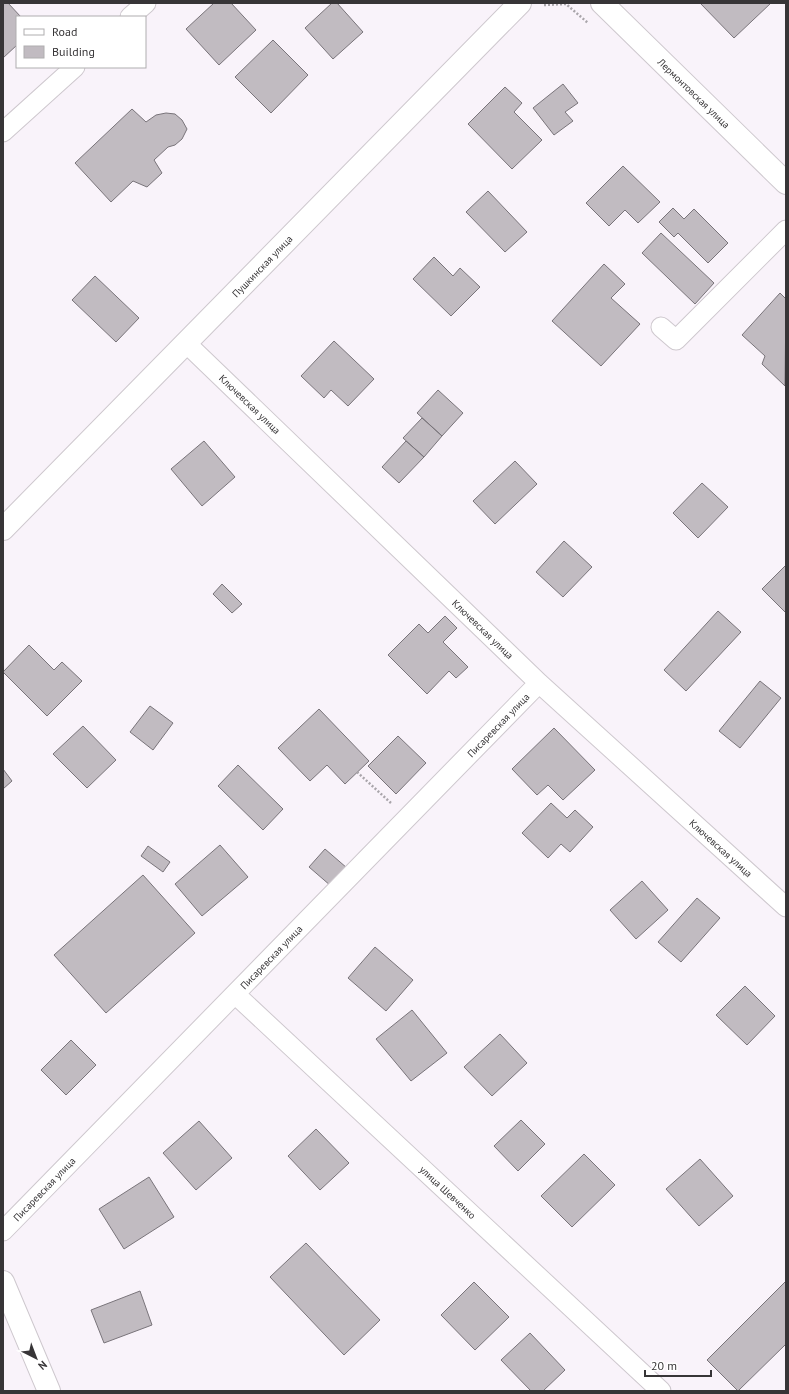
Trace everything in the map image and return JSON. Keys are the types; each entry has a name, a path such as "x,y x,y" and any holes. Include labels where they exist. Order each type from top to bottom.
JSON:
{"street":[{"path":"131,16 146,3"},
{"name":"Пушкинская улица","path":"3,529 520,3"},
{"name":"Лермонтовская улица","path":"602,3 786,182"},
{"path":"3,132 74,68"},
{"path":"661,327 676,340 786,230"},
{"name":"Ключевская улица","path":"186,343 539,683 786,907"},
{"name":"Писаревская улица","path":"3,1231 539,683"},
{"name":"улица Шевченко","path":"235,994 661,1391"},
{"path":"3,1282 49,1391"}],"path":[{"path":"357,772 407,818"}],"building":[{"path":"3,3 8,3 20,16 16,16 16,46 3,58"},
{"path":"214,3 231,3 256,30 219,65 186,29"},
{"path":"332,3 337,3 363,32 333,59 305,28"},
{"path":"700,3 771,3 734,38"},
{"path":"273,40 308,75 271,113 235,77"},
{"path":"563,84 578,103 565,112 573,121 554,135 533,108"},
{"path":"505,87 522,103 514,112 542,140 512,169 468,124"},
{"path":"132,109 146,122 156,115 166,113 175,114 182,120 187,129 182,139 175,145 168,147 154,160 162,173 147,187 133,181 111,202 75,163"},
{"path":"623,166 660,202 638,223 625,210 609,226 586,203"},
{"path":"488,191 527,232 505,252 466,212"},
{"path":"673,208 684,219 694,209 728,243 708,263 678,233 674,237 659,222"},
{"path":"661,233 714,283 695,304 642,253"},
{"path":"434,257 453,276 460,268 480,287 451,316 413,279"},
{"path":"604,264 625,284 611,298 640,324 601,366 552,321"},
{"path":"95,276 139,318 116,342 72,300"},
{"path":"780,293 786,299 785,386 762,364 765,356 742,335"},
{"path":"334,341 374,379 348,406 331,390 324,398 301,376"},
{"path":"438,390 463,413 442,436 417,413"},
{"path":"422,418 442,436 424,457 403,438"},
{"path":"204,441 235,477 202,506 171,469"},
{"path":"406,441 424,457 399,483 382,467"},
{"path":"515,461 537,484 495,524 473,501"},
{"path":"702,483 728,507 698,538 673,513"},
{"path":"564,541 592,567 563,597 536,572"},
{"path":"786,565 786,612 785,612 762,589"},
{"path":"222,584 242,604 232,613 213,594"},
{"path":"718,611 741,632 686,691 664,670"},
{"path":"445,616 457,628 443,642 468,667 456,678 449,671 427,694 388,655 419,624 428,633"},
{"path":"29,645 54,670 62,662 82,681 47,716 3,672"},
{"path":"760,681 781,698 740,748 719,731"},
{"path":"150,706 173,723 153,750 130,732"},
{"path":"319,709 369,761 345,784 327,765 310,781 278,748"},
{"path":"83,726 116,760 87,788 53,754"},
{"path":"554,728 595,770 563,800 548,785 537,795 512,769"},
{"path":"398,736 426,763 396,794 368,766"},
{"path":"238,765 283,809 263,830 218,786"},
{"path":"3,769 12,781 3,789"},
{"path":"551,803 567,818 575,810 593,827 570,852 561,844 548,858 522,833"},
{"path":"220,845 248,877 202,916 175,884"},
{"path":"148,846 170,862 163,872 141,856"},
{"path":"325,849 347,868 331,886 309,867"},
{"path":"143,875 195,933 106,1013 54,955"},
{"path":"642,881 668,910 636,939 610,910"},
{"path":"697,898 720,918 681,962 658,942"},
{"path":"375,947 413,980 386,1011 348,978"},
{"path":"745,986 775,1016 747,1045 716,1015"},
{"path":"412,1010 447,1053 411,1081 376,1039"},
{"path":"500,1034 527,1063 492,1096 464,1067"},
{"path":"71,1040 96,1065 66,1095 41,1070"},
{"path":"521,1120 545,1144 518,1171 494,1146"},
{"path":"199,1121 232,1158 196,1190 163,1153"},
{"path":"316,1129 349,1163 320,1190 288,1156"},
{"path":"584,1154 615,1185 572,1227 541,1196"},
{"path":"700,1159 733,1196 699,1226 666,1189"},
{"path":"149,1177 174,1217 124,1249 99,1209"},
{"path":"306,1243 380,1320 344,1355 270,1277"},
{"path":"786,1281 786,1344 738,1391 707,1360"},
{"path":"474,1282 509,1317 475,1350 441,1315"},
{"path":"140,1291 152,1325 104,1343 91,1310"},
{"path":"530,1333 565,1370 543,1391 531,1391 501,1360"}]}
